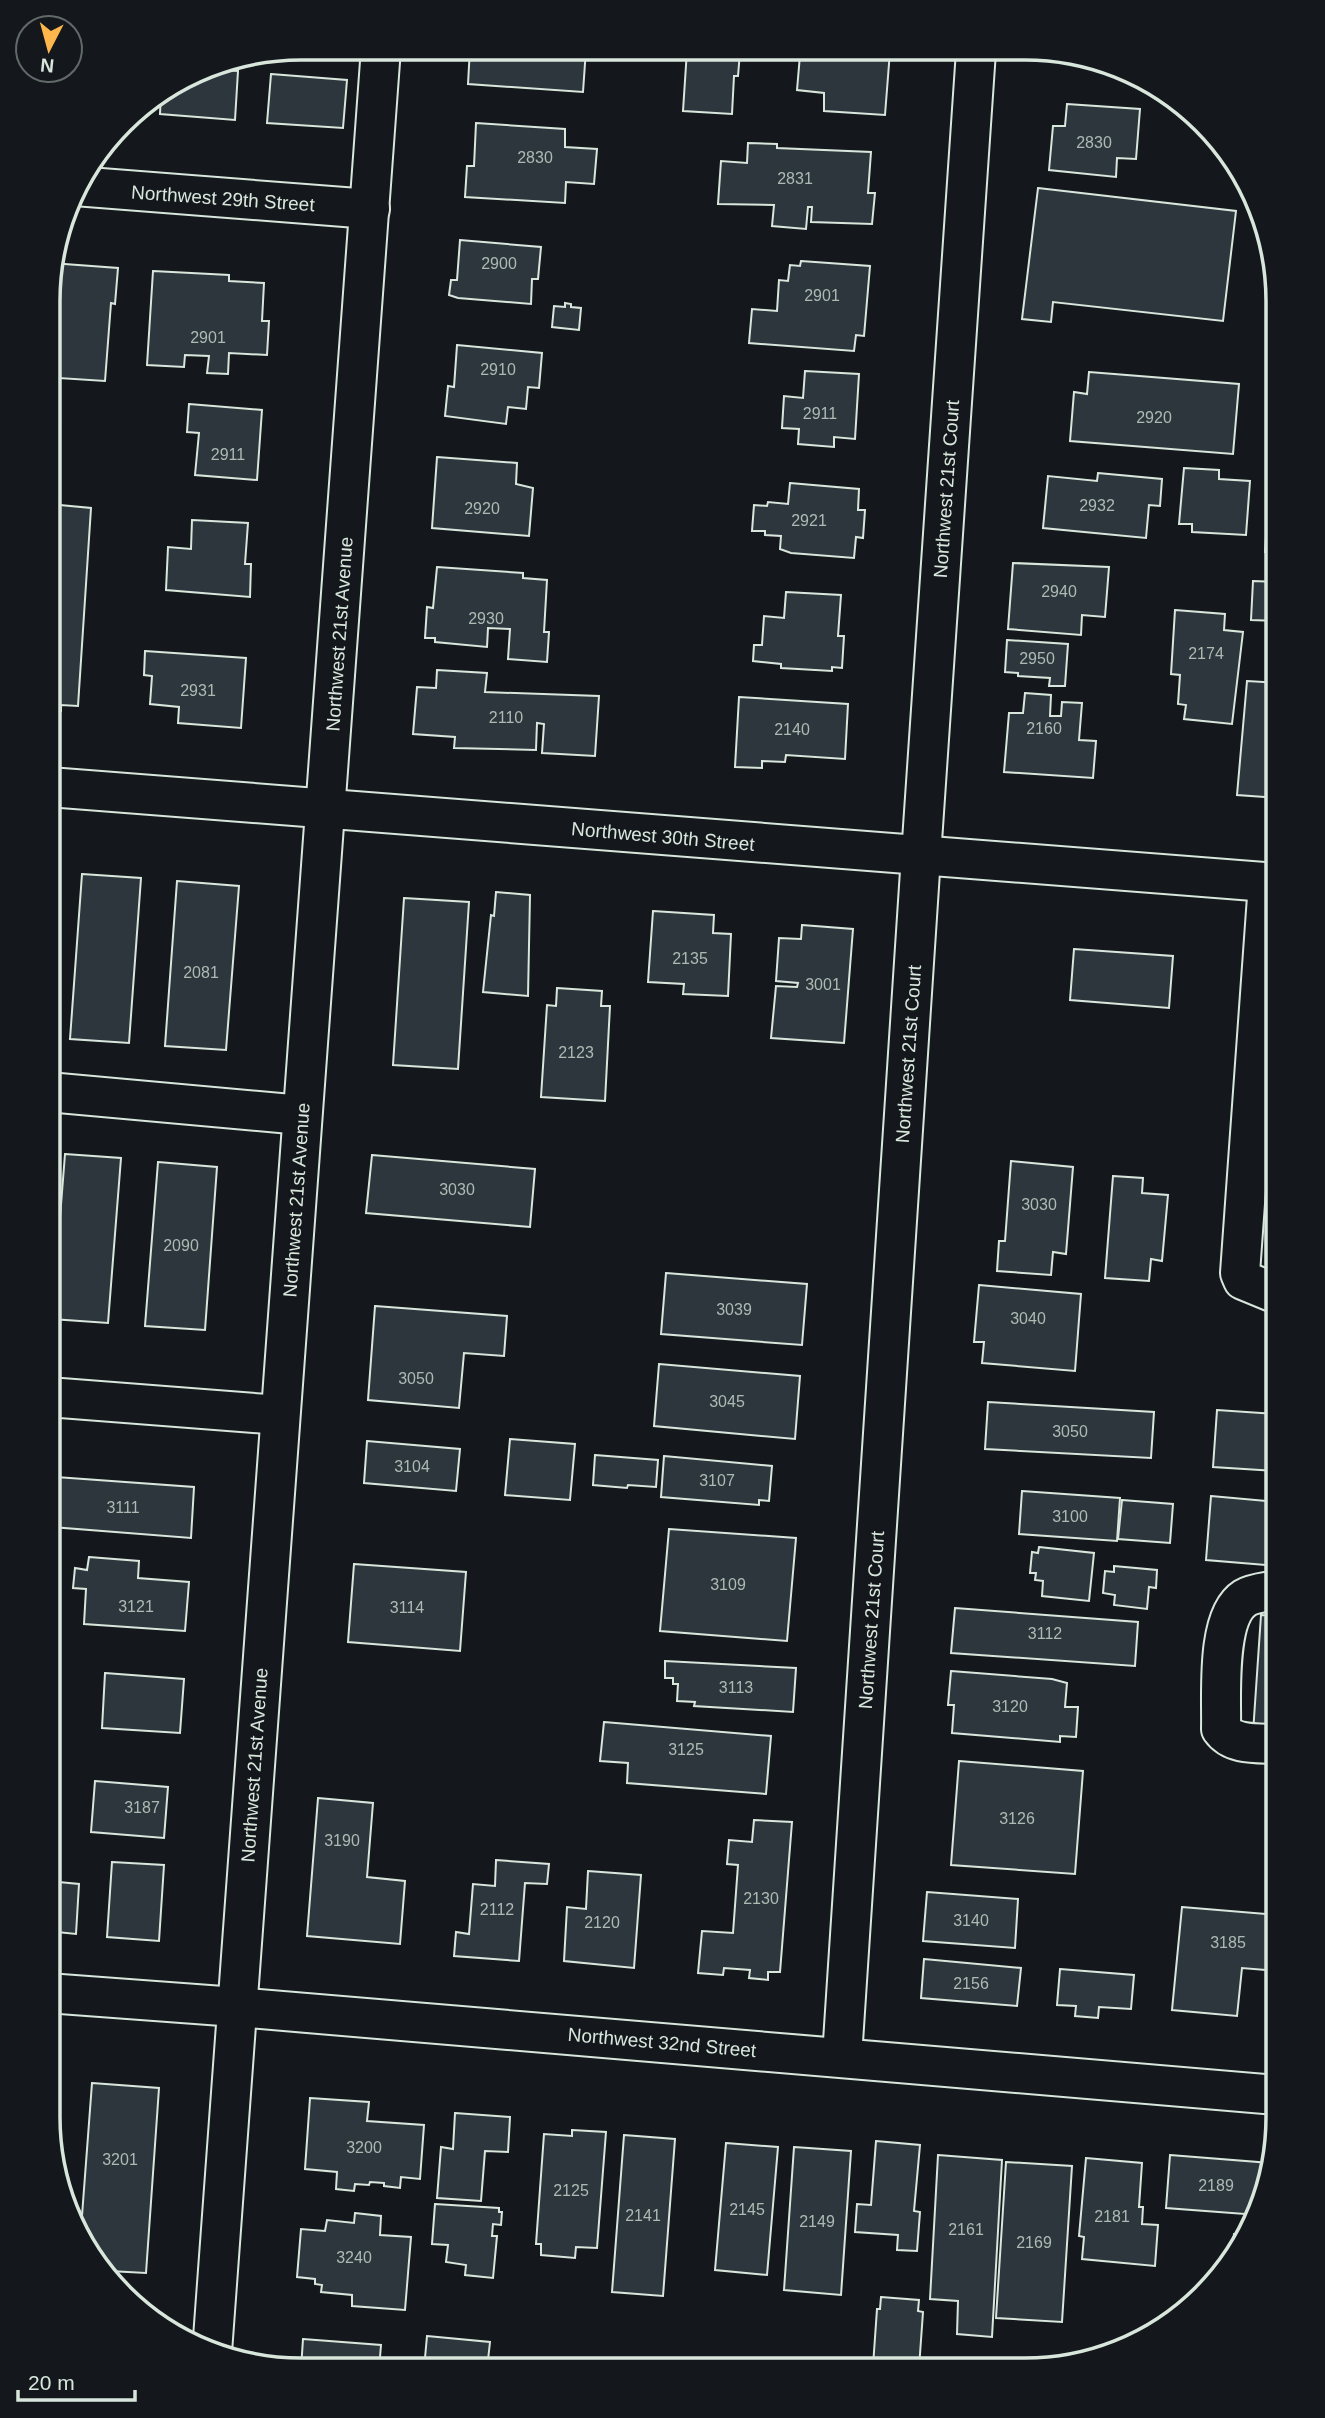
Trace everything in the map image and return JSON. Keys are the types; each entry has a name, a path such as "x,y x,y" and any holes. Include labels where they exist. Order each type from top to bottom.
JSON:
{"street":[{"name":"Northwest 21st Avenue","path":"213,2342 381,60"},
{"name":"Northwest 21st Court","path":"842,2057 975,60"},
{"name":"Northwest 29th Street","path":"88,187 370,209"},
{"name":"Northwest 30th Street","path":"60,788 1266,882"},
{"path":"1265,1289 1243,1280 1240,1273 1266,970"},
{"path":"60,1093 302,1115"},
{"path":"60,1398 280,1415"},
{"path":"1265,1593 1245,1598 1233,1613 1224,1643 1221,1730 1226,1737 1236,1741 1265,1743"},
{"name":"Northwest 32nd Street","path":"60,1994 1265,2094"}],"building":[{"path":"469,60 585,60 583,92 468,84"},
{"path":"686,60 739,60 738,76 734,76 732,114 683,111"},
{"path":"800,60 889,60 885,115 824,111 824,93 797,90"},
{"path":"238,71 235,120 160,114 160,105 194,84 223,72"},
{"path":"271,74 347,80 343,128 267,123"},
{"path":"1067,104 1140,109 1136,159 1117,158 1116,177 1049,170 1053,126 1065,126"},
{"path":"476,123 565,129 565,147 597,149 594,184 566,182 565,203 465,197 467,166 474,166"},
{"path":"748,143 777,144 777,148 871,152 868,193 875,193 872,224 811,222 812,207 808,207 806,229 772,226 774,205 718,204 721,161 747,163"},
{"path":"1038,188 1236,211 1223,321 1053,302 1051,322 1022,319"},
{"path":"460,240 541,247 538,279 532,279 531,304 449,295 451,280 457,280"},
{"path":"801,261 870,266 864,336 856,335 854,351 749,343 752,309 777,311 779,280 788,281 790,265 800,266"},
{"path":"63,264 118,268 115,304 111,303 105,381 60,378"},
{"path":"153,271 229,275 229,281 264,283 262,321 269,321 267,355 229,353 228,374 207,373 209,356 185,355 184,367 147,365"},
{"path":"565,303 581,308 579,330 552,327 554,306 565,307"},
{"path":"457,345 542,353 539,388 528,387 526,409 508,407 506,424 445,416 448,386 454,387"},
{"path":"805,371 859,374 855,439 834,437 834,447 798,444 799,429 782,428 784,396 803,398"},
{"path":"1089,372 1239,384 1233,454 1070,441 1074,392 1087,394"},
{"path":"189,404 262,410 257,480 195,475 199,433 187,432"},
{"path":"437,457 517,463 516,484 533,488 529,536 432,528"},
{"path":"1184,468 1219,470 1219,479 1250,481 1246,535 1192,532 1192,524 1179,524"},
{"path":"1098,473 1162,479 1160,506 1149,505 1146,538 1043,528 1048,476 1097,481"},
{"path":"790,483 859,489 858,510 865,510 863,538 856,537 854,558 791,553 780,549 781,536 765,535 765,531 752,531 754,505 767,506 768,502 788,504"},
{"path":"60,505 91,508 78,706 61,705 61,711"},
{"path":"192,520 248,523 245,564 251,564 250,597 166,590 168,547 191,549"},
{"path":"1013,563 1109,567 1105,617 1082,615 1081,635 1008,629"},
{"path":"437,567 523,573 523,578 547,580 544,632 549,632 547,662 508,659 510,629 488,628 487,647 435,642 435,638 425,638 427,607 433,608"},
{"path":"1253,581 1266,582 1266,621 1251,620"},
{"path":"786,592 841,595 838,636 844,636 842,668 832,667 832,671 781,668 781,664 753,661 754,645 762,645 764,616 784,618"},
{"path":"1175,610 1225,614 1224,630 1243,632 1232,724 1184,719 1186,705 1178,704 1180,675 1171,674"},
{"path":"1007,640 1068,644 1065,686 1049,686 1050,678 1018,676 1018,673 1005,672"},
{"path":"145,651 246,658 241,728 178,723 179,707 150,704 152,676 144,675"},
{"path":"437,670 487,673 485,692 599,696 595,756 542,753 544,724 537,723 536,750 454,748 455,737 413,734 417,687 436,688"},
{"path":"1247,681 1266,682 1266,797 1237,795"},
{"path":"1025,693 1051,695 1050,716 1061,716 1062,702 1082,703 1079,740 1096,741 1093,778 1004,772 1009,713 1023,713"},
{"path":"739,697 848,704 845,759 786,755 785,762 762,761 762,768 735,767"},
{"path":"82,874 141,878 129,1043 70,1039"},
{"path":"177,881 239,886 226,1050 165,1046"},
{"path":"496,892 530,895 528,996 483,992"},
{"path":"404,898 469,902 458,1069 393,1065"},
{"path":"653,911 714,915 713,933 731,934 728,996 683,994 684,984 648,982"},
{"path":"802,925 853,929 844,1043 771,1038 776,986 797,987 798,983 776,981 779,938 801,939"},
{"path":"1074,949 1173,956 1169,1008 1070,1000"},
{"path":"557,988 602,991 601,1006 610,1006 605,1101 541,1097 547,1005 556,1006"},
{"path":"65,1154 121,1158 108,1323 60,1320 60,1217"},
{"path":"372,1155 535,1169 530,1227 366,1213"},
{"path":"1011,1161 1073,1167 1066,1254 1053,1252 1051,1275 997,1271 999,1241 1005,1241"},
{"path":"158,1162 217,1167 205,1330 145,1326"},
{"path":"1113,1176 1143,1178 1142,1193 1168,1195 1162,1261 1151,1259 1149,1281 1105,1278"},
{"path":"666,1273 807,1284 802,1345 661,1334"},
{"path":"979,1285 1081,1294 1075,1371 982,1363 984,1342 974,1342"},
{"path":"375,1306 507,1316 504,1356 464,1353 459,1408 368,1400"},
{"path":"659,1364 800,1376 795,1439 654,1426"},
{"path":"988,1402 1154,1412 1151,1458 985,1449"},
{"path":"1217,1410 1265,1413 1265,1470 1213,1467"},
{"path":"510,1439 575,1444 570,1500 505,1495"},
{"path":"367,1441 460,1449 456,1491 364,1483"},
{"path":"595,1455 658,1460 656,1487 593,1485"},
{"path":"664,1456 772,1466 769,1501 759,1500 759,1505 661,1497"},
{"path":"60,1477 194,1487 191,1538 60,1528"},
{"path":"1022,1491 1120,1498 1117,1541 1019,1534"},
{"path":"1211,1496 1265,1501 1265,1565 1206,1560"},
{"path":"1122,1500 1173,1504 1170,1543 1118,1539"},
{"path":"669,1529 796,1538 787,1641 660,1631"},
{"path":"1039,1547 1094,1553 1089,1601 1042,1596 1043,1581 1035,1580 1036,1573 1030,1573 1032,1552 1038,1553"},
{"path":"89,1557 139,1561 138,1578 189,1582 185,1631 84,1624 86,1589 73,1588 75,1568 87,1570"},
{"path":"354,1564 466,1572 460,1651 348,1642"},
{"path":"1114,1566 1157,1570 1156,1588 1149,1587 1147,1609 1114,1605 1115,1595 1103,1593 1105,1571 1114,1572"},
{"path":"955,1608 1138,1622 1135,1666 951,1653"},
{"path":"1261,1615 1265,1615 1265,1734 1253,1733"},
{"path":"665,1661 796,1668 793,1712 694,1706 695,1702 677,1701 678,1684 673,1684 673,1678 665,1678"},
{"path":"951,1671 1052,1679 1067,1683 1065,1707 1078,1707 1076,1737 1060,1736 1060,1742 952,1733 954,1705 948,1705"},
{"path":"105,1673 184,1679 180,1733 102,1728"},
{"path":"604,1722 771,1736 766,1794 627,1783 628,1763 600,1761"},
{"path":"959,1761 1083,1771 1075,1874 951,1865"},
{"path":"95,1781 168,1787 164,1838 91,1832"},
{"path":"318,1798 373,1803 367,1877 405,1881 400,1944 307,1936"},
{"path":"754,1820 792,1822 780,1972 768,1972 768,1980 749,1978 750,1970 724,1968 723,1975 698,1973 702,1931 733,1933 738,1865 727,1864 729,1840 752,1842"},
{"path":"496,1860 549,1864 547,1884 525,1883 519,1961 454,1956 456,1932 469,1934 473,1884 495,1886"},
{"path":"112,1862 164,1865 159,1941 107,1937"},
{"path":"588,1871 641,1875 634,1968 564,1961 567,1907 586,1909"},
{"path":"60,1882 79,1884 76,1934 60,1932"},
{"path":"927,1892 1018,1899 1015,1948 923,1941"},
{"path":"1182,1907 1265,1914 1265,1970 1242,1968 1237,2016 1172,2010"},
{"path":"924,1959 1021,1968 1017,2006 921,1998"},
{"path":"1060,1969 1134,1975 1131,2009 1099,2007 1098,2018 1075,2016 1076,2006 1057,2005"},
{"path":"92,2083 159,2088 146,2273 115,2271 82,2219"},
{"path":"310,2098 369,2102 367,2121 424,2125 420,2179 401,2177 400,2188 384,2186 384,2183 355,2184 354,2191 336,2189 337,2172 305,2169"},
{"path":"455,2113 510,2117 508,2152 485,2151 481,2201 437,2198 441,2147 453,2149"},
{"path":"572,2130 606,2132 597,2248 576,2247 575,2258 541,2255 541,2244 536,2244 544,2134 572,2136"},
{"path":"624,2135 675,2139 663,2296 612,2292"},
{"path":"876,2141 920,2145 914,2211 920,2212 917,2251 897,2250 898,2235 855,2232 857,2204 871,2205"},
{"path":"726,2143 778,2147 767,2275 715,2270"},
{"path":"794,2147 851,2151 841,2295 784,2290"},
{"path":"938,2155 1002,2160 992,2337 957,2334 958,2301 930,2299"},
{"path":"1170,2155 1261,2162 1245,2214 1166,2208"},
{"path":"1086,2158 1142,2163 1139,2207 1143,2207 1142,2224 1158,2225 1155,2266 1082,2259 1084,2237 1079,2236"},
{"path":"1006,2162 1072,2166 1062,2322 996,2318"},
{"path":"435,2204 499,2208 499,2212 502,2212 501,2225 493,2224 492,2236 497,2236 493,2278 465,2275 466,2265 446,2262 448,2245 432,2244"},
{"path":"355,2213 381,2216 380,2235 411,2237 405,2310 352,2306 352,2295 321,2292 322,2285 315,2284 315,2279 297,2277 301,2229 325,2231 327,2220 354,2223"},
{"path":"881,2297 919,2300 918,2311 923,2312 920,2358 874,2358 877,2309 880,2309"},
{"path":"427,2336 490,2342 488,2358 425,2358"},
{"path":"303,2339 381,2345 380,2358 302,2358"}]}
